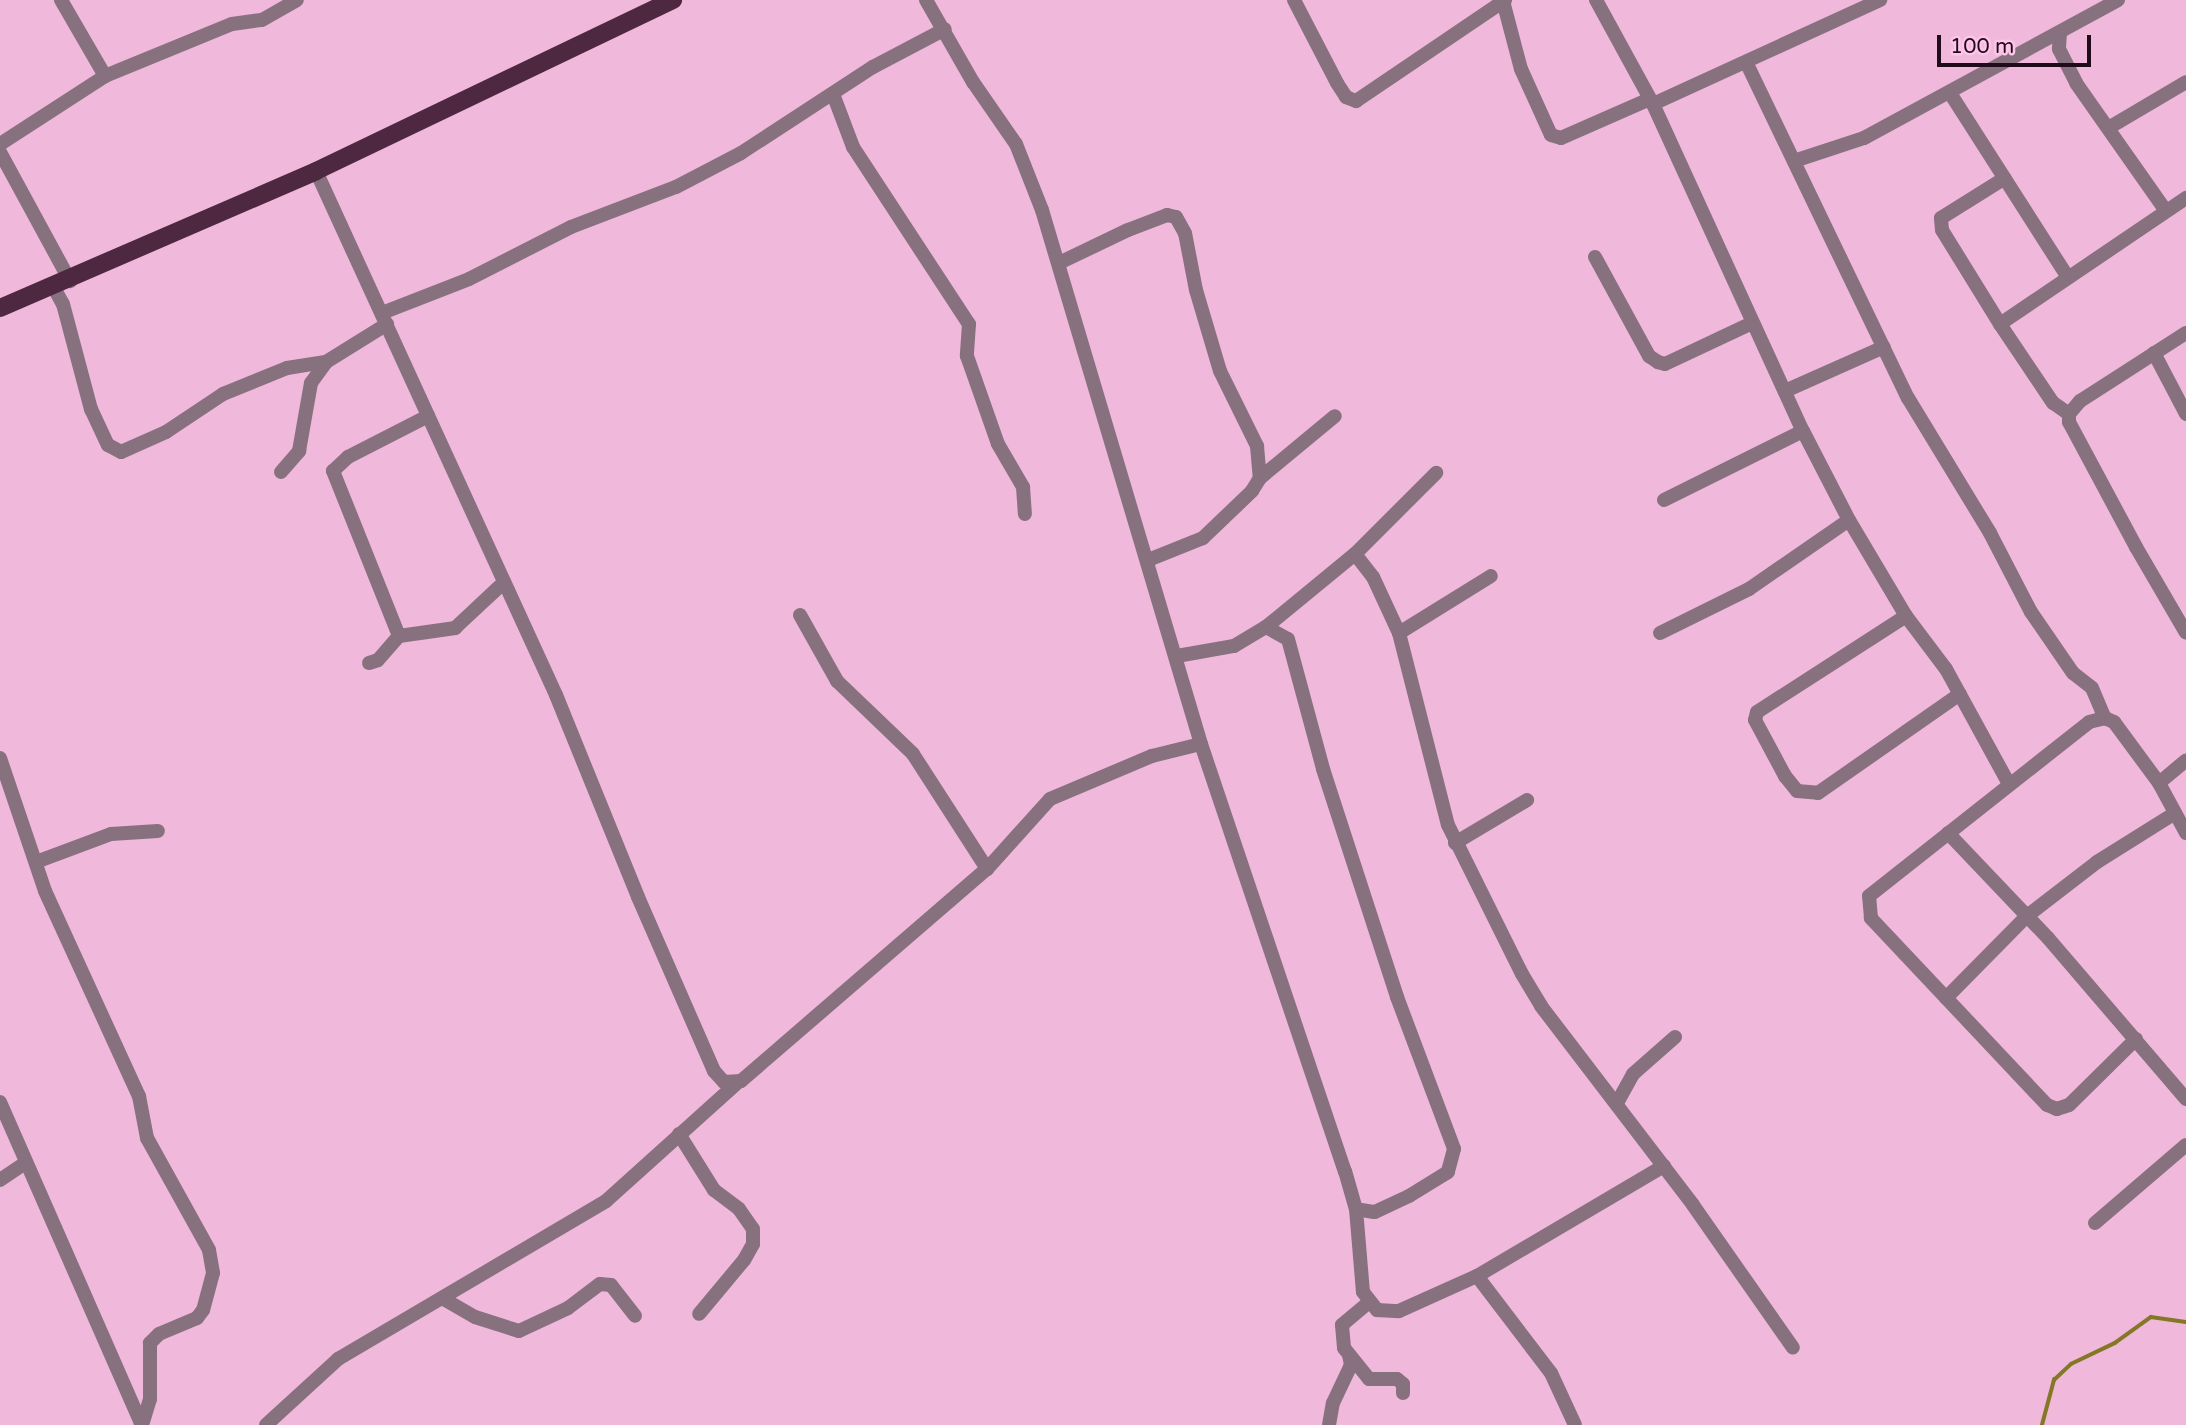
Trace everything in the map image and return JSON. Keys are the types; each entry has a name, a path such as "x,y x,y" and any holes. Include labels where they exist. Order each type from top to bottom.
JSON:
{"main road":[{"path":"0,308 62,285 316,171 651,5 673,0"}],"street":[{"path":"61,0 105,76"},
{"path":"0,144 105,76 232,24 262,20 297,0"},
{"path":"926,0 973,82 1016,144 1059,263 1201,744 1356,1209 1363,1292 1368,1303 1377,1310 1399,1311 1477,1276 1664,1166"},
{"path":"1294,0 1346,97 1356,101 1504,1 1521,69 1544,128 1551,135 1561,138 1747,64 1846,6 1880,0"},
{"path":"1596,0 1651,101 1803,431 1849,520 1906,616 1960,694 2009,784"},
{"path":"1794,161 1864,138 2118,0"},
{"path":"281,472 299,451 304,405 311,383 326,362 384,319 580,223 676,187 741,153 833,94 945,29"},
{"path":"2060,33 2059,49 2076,83 2110,127 2166,211"},
{"path":"1747,64 1908,398 1990,533 2031,612 2073,673 2092,688 2105,718"},
{"path":"2110,127 2186,82"},
{"path":"1950,93 2067,276"},
{"path":"833,94 853,147 969,324 967,356 998,444 1023,487 1025,514"},
{"path":"0,152 62,285 63,304 91,409 108,445 121,452 166,432 223,394 287,368 326,362"},
{"path":"316,171 502,584 556,695 714,1071 724,1082 737,1083"},
{"path":"2005,178 1941,218 1942,230 2053,403 2069,414 2118,513 2185,627"},
{"path":"2000,324 2067,276 2186,198"},
{"path":"1059,263 1128,230 1176,216 1185,233 1196,290 1220,371 1257,446 1260,478"},
{"path":"1595,257 1649,356 1658,362 1665,363 1752,323"},
{"path":"2069,414 2080,401 2186,333"},
{"path":"1785,391 1884,347"},
{"path":"2154,353 2186,414"},
{"path":"400,636 334,483 333,471 348,457 428,416"},
{"path":"1148,560 1203,538 1260,478 1335,416"},
{"path":"1664,500 1803,431"},
{"path":"1177,656 1234,646 1266,627 1355,554 1436,472"},
{"path":"1660,633 1749,589 1849,520"},
{"path":"1355,554 1373,577 1399,633 1455,843 1541,1006 1664,1166 1793,1348"},
{"path":"1399,633 1491,576"},
{"path":"369,663 378,660 400,636 455,628 502,584"},
{"path":"800,615 837,681 913,754 987,869"},
{"path":"1906,616 1757,712 1755,720 1791,784 1797,792 1818,793 1960,694"},
{"path":"1266,627 1288,639 1323,769 1397,997 1454,1149 1448,1172 1409,1196 1374,1212 1356,1209"},
{"path":"2136,1039 2069,1105 2057,1109 2047,1105 1871,918 1867,906 1869,896 2089,722 2105,718 2114,722 2159,783 2186,833"},
{"path":"266,1425 338,1359 606,1201 679,1133 987,869 1051,799 1153,756 1201,744"},
{"path":"0,758 63,933 139,1096 147,1138 209,1250 213,1273 203,1310 197,1318 159,1334 150,1343 150,1399 142,1425"},
{"path":"2159,783 2186,761"},
{"path":"1455,843 1527,800"},
{"path":"1946,998 2027,916 2097,862 2175,813"},
{"path":"36,862 111,834 158,831"},
{"path":"1948,833 2027,916 2186,1099"},
{"path":"1617,1103 1633,1074 1675,1037"},
{"path":"0,1102 142,1425"},
{"path":"679,1133 714,1190 739,1209 753,1228 753,1244 744,1260 699,1314"},
{"path":"2095,1223 2186,1145"},
{"path":"0,1180 25,1163"},
{"path":"1477,1276 1551,1373 1575,1425"},
{"path":"442,1298 475,1317 508,1331 519,1331 568,1308 600,1284 611,1285 622,1294 635,1317"},
{"path":"1329,1425 1333,1403 1351,1365 1340,1331 1368,1303"},
{"path":"1348,1354 1369,1379 1396,1380 1403,1384 1403,1394"}],"waterway":[{"path":"2042,1425 2054,1380 2071,1364 2115,1343 2151,1317 2186,1322"}]}
